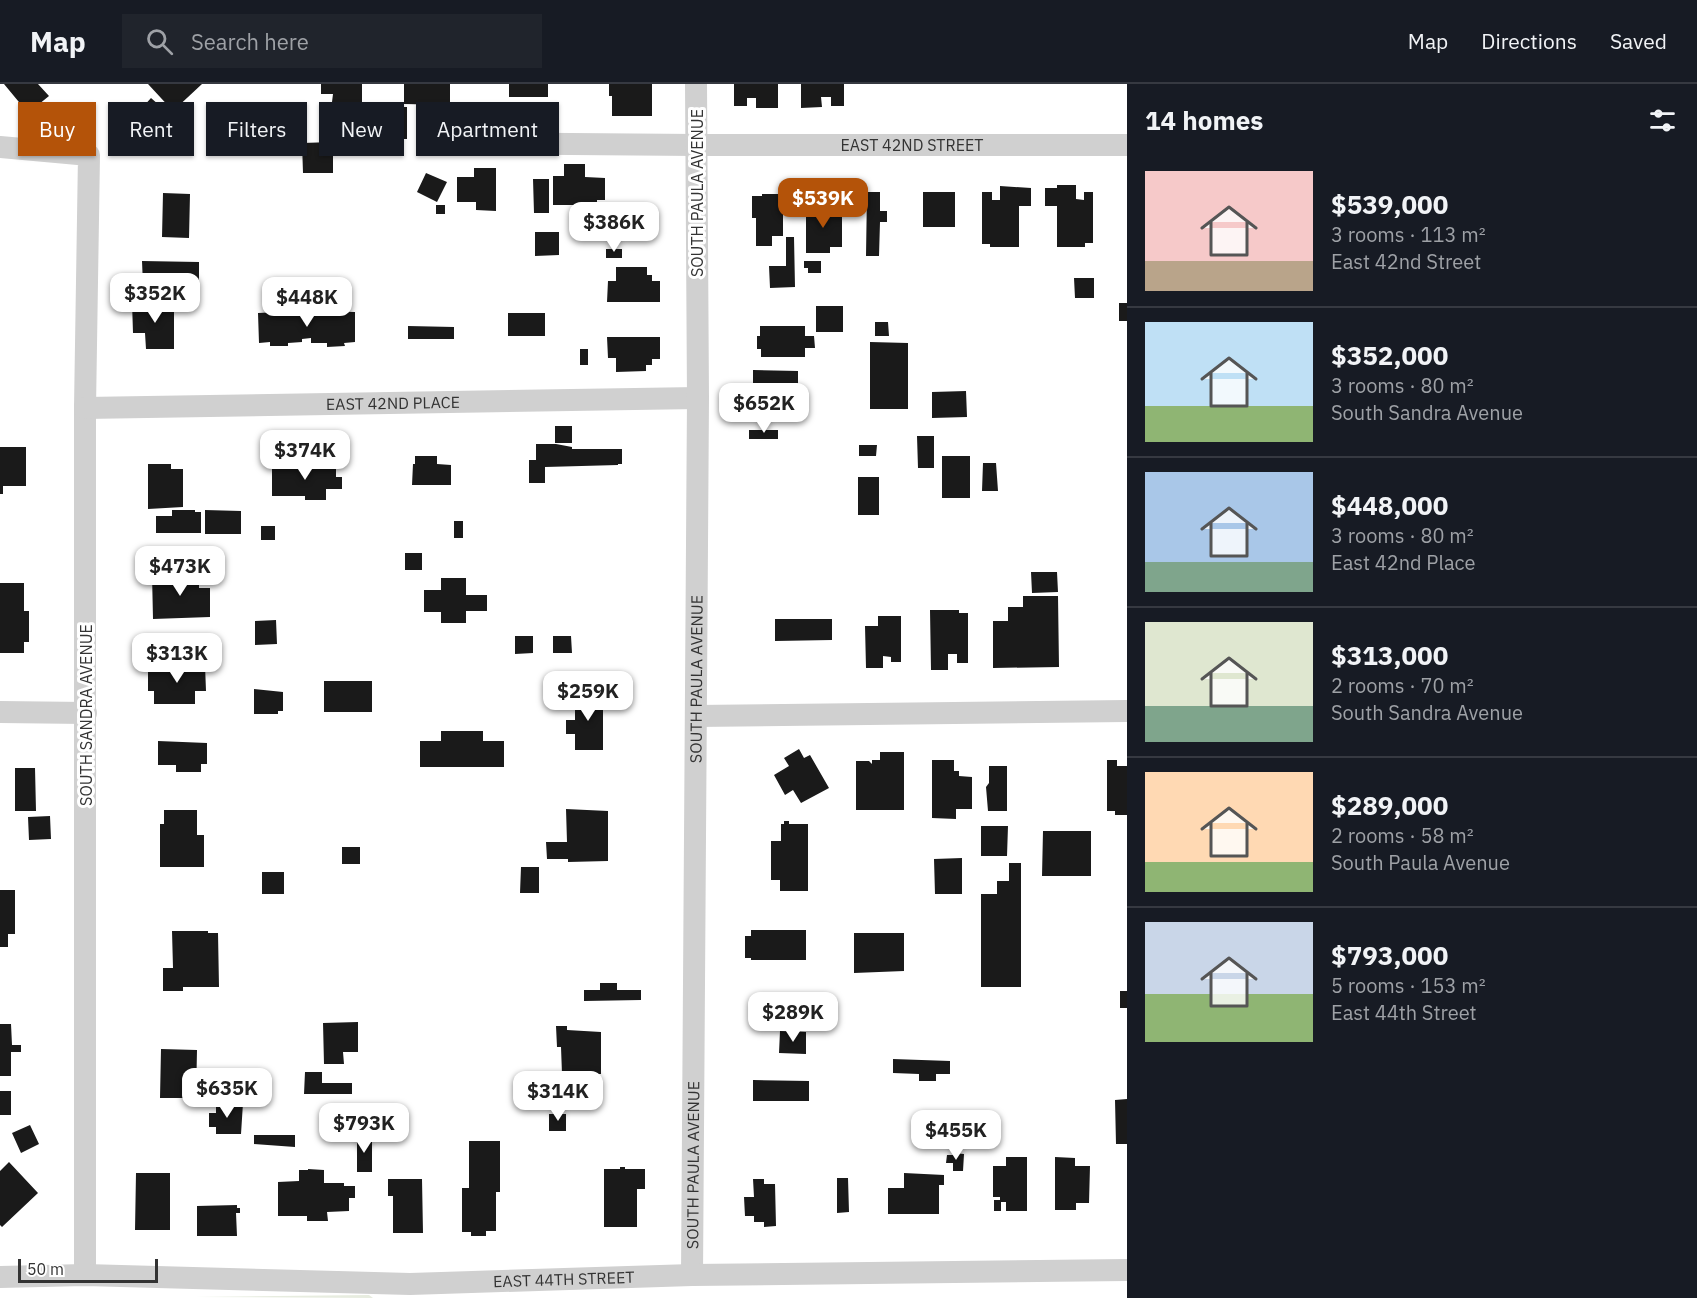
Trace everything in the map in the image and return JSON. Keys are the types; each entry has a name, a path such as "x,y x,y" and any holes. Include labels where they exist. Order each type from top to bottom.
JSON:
{"street":[{"name":"SOUTH PAULA AVENUE","path":"692,1275 699,399 696,84"},
{"name":"EAST 42ND STREET","path":"559,144 1127,145"},
{"name":"SOUTH SANDRA AVENUE","path":"0,147 89,155 86,408 85,1275"},
{"name":"EAST 42ND PLACE","path":"86,408 699,399"},
{"path":"696,716 1127,711"},
{"path":"0,712 86,713"},
{"name":"EAST 44TH STREET","path":"0,1276 85,1275 410,1291 692,1275 1127,1270"}],"shaded area":[{"path":"369,1295 373,1298 194,1297"}],"building":[{"path":"4,84 38,84 49,96 42,102 19,102"},
{"path":"148,84 202,84 183,102 165,102"},
{"path":"321,84 362,84 362,102 332,102 333,94 321,94"},
{"path":"404,84 450,84 450,102 416,102 416,104 404,104"},
{"path":"509,84 548,84 548,97 509,97"},
{"path":"609,84 652,84 652,116 612,116 612,96 609,96"},
{"path":"734,84 778,84 778,108 756,108 756,98 747,98 747,106 734,106"},
{"path":"801,84 844,84 844,106 831,106 831,97 821,97 822,107 801,108"},
{"path":"404,107 407,107 407,139 404,139"},
{"path":"319,142 319,156 333,156 333,173 303,173 302,156 307,156 307,143"},
{"path":"564,164 585,164 585,177 605,178 605,200 597,200 597,205 553,205 553,176 564,176"},
{"path":"474,168 496,168 496,211 476,210 476,202 457,202 457,177 474,177"},
{"path":"426,173 447,182 437,202 417,192"},
{"path":"533,179 549,179 549,213 534,213"},
{"path":"1057,185 1076,185 1076,199 1084,200 1084,192 1093,192 1093,243 1085,243 1085,247 1057,247 1057,206 1045,206 1045,188 1057,188"},
{"path":"1000,186 1031,188 1031,206 1019,206 1019,247 990,247 990,244 982,244 982,192 992,192 992,200 1000,200"},
{"path":"867,192 880,192 880,211 887,211 887,222 880,222 879,256 866,256"},
{"path":"923,192 955,192 955,227 923,227"},
{"path":"163,193 190,194 189,238 162,237"},
{"path":"762,194 783,194 783,236 772,236 772,246 756,246 756,218 752,218 752,196 762,196"},
{"path":"436,205 445,205 445,214 436,214"},
{"path":"806,207 842,207 842,247 830,247 830,253 806,253"},
{"path":"582,211 590,211 590,223 582,223"},
{"path":"535,232 559,232 559,255 535,256"},
{"path":"786,237 794,237 795,287 770,288 769,266 786,266"},
{"path":"606,249 622,249 622,258 606,258"},
{"path":"142,261 199,262 199,284 143,285"},
{"path":"804,261 821,261 821,273 808,273 808,268 804,268"},
{"path":"616,267 647,267 647,275 652,275 652,281 660,281 660,302 607,302 608,281 616,281"},
{"path":"1074,278 1094,278 1094,298 1075,298"},
{"path":"132,302 165,302 165,305 174,305 174,349 146,349 145,333 133,333"},
{"path":"1119,303 1127,303 1127,321 1119,321"},
{"path":"816,306 843,306 843,332 816,332"},
{"path":"355,312 355,342 344,343 345,346 327,347 327,343 311,343 311,338 302,339 302,342 288,343 288,346 270,346 270,342 259,343 258,313"},
{"path":"508,313 545,313 545,336 508,336"},
{"path":"875,322 888,322 889,336 875,336"},
{"path":"408,326 454,327 454,339 408,339"},
{"path":"760,326 805,326 805,336 814,336 815,348 805,348 805,357 761,357 761,349 757,349"},
{"path":"607,337 660,337 660,359 652,359 652,365 646,365 646,371 616,372 616,358 608,358"},
{"path":"870,342 908,343 908,409 870,409"},
{"path":"580,349 588,349 588,365 580,365"},
{"path":"753,370 798,371 798,397 753,397"},
{"path":"966,391 967,417 932,418 932,392"},
{"path":"555,426 572,426 572,443 555,443"},
{"path":"749,430 778,430 778,439 749,439"},
{"path":"917,436 934,436 934,468 918,468"},
{"path":"536,444 556,444 572,447 572,449 622,449 622,464 545,467 545,483 529,483 529,460 536,460"},
{"path":"859,445 877,445 876,456 859,456"},
{"path":"0,447 26,447 26,486 3,486 3,494 0,494"},
{"path":"415,456 437,456 437,464 451,465 451,485 412,485"},
{"path":"942,456 970,456 970,498 942,498"},
{"path":"313,462 313,465 336,466 336,477 342,477 342,489 326,489 326,500 305,500 305,496 272,496 272,465 297,465 297,463"},
{"path":"983,463 996,463 998,491 982,491"},
{"path":"148,464 171,464 171,469 183,469 183,507 148,509"},
{"path":"858,477 879,477 879,515 858,515"},
{"path":"172,510 201,512 201,533 156,533 156,516 172,516"},
{"path":"205,510 241,511 241,534 205,534"},
{"path":"454,521 463,521 463,538 454,538"},
{"path":"261,526 275,526 275,540 261,540"},
{"path":"405,553 422,553 422,570 405,570"},
{"path":"1031,572 1057,572 1058,592 1032,593"},
{"path":"199,573 199,588 210,588 210,617 153,619 152,574"},
{"path":"441,578 466,578 466,595 487,595 487,611 466,611 466,623 441,623 441,612 424,612 424,590 441,590"},
{"path":"0,583 24,583 24,611 29,611 29,642 24,642 24,653 0,653"},
{"path":"1023,596 1058,596 1059,667 993,668 993,621 1008,621 1008,607 1023,607"},
{"path":"930,610 959,610 959,613 968,613 968,663 957,663 957,654 948,654 948,670 931,670"},
{"path":"878,616 901,616 901,662 891,662 891,657 883,656 883,668 866,668 865,626 878,626"},
{"path":"775,619 832,619 832,640 775,641"},
{"path":"276,620 277,644 255,645 255,621"},
{"path":"515,636 533,636 533,653 515,654"},
{"path":"553,636 571,636 572,653 553,653"},
{"path":"205,665 206,691 195,691 195,704 154,704 154,691 148,691 148,671 156,671 156,666"},
{"path":"324,681 372,681 372,712 324,712"},
{"path":"254,689 283,692 283,711 278,711 278,714 254,714"},
{"path":"575,693 603,693 603,750 575,750 575,734 566,734 566,720 575,720"},
{"path":"441,731 483,731 483,741 504,741 504,767 420,767 420,741 441,741"},
{"path":"158,741 207,743 207,764 201,764 201,772 176,772 176,765 158,765"},
{"path":"799,749 804,758 810,755 829,788 801,803 793,790 785,795 774,775 789,766 784,758"},
{"path":"880,752 904,752 904,810 856,810 856,761 869,761 872,764 872,760 880,760"},
{"path":"932,760 954,760 954,771 959,771 959,776 972,777 972,809 956,809 956,819 932,818"},
{"path":"1107,760 1117,760 1117,766 1127,766 1127,815 1115,815 1115,811 1107,811"},
{"path":"989,766 1007,766 1007,811 988,811 986,787 989,783"},
{"path":"15,768 35,768 36,811 15,811"},
{"path":"566,809 608,811 608,861 568,862 568,859 547,859 546,842 567,842"},
{"path":"164,810 197,810 197,835 204,835 204,867 160,867 160,824 164,824"},
{"path":"50,816 51,839 29,840 28,817"},
{"path":"784,821 789,821 789,824 808,824 808,891 780,891 780,880 771,880 771,841 781,841 781,824 784,824"},
{"path":"981,826 1008,826 1007,856 981,856"},
{"path":"1043,831 1091,831 1091,876 1042,876"},
{"path":"342,847 360,847 360,864 342,864"},
{"path":"962,858 962,894 935,894 934,859"},
{"path":"1009,863 1021,863 1021,987 981,987 981,894 997,894 997,881 1009,881"},
{"path":"521,867 539,867 539,893 520,893"},
{"path":"262,872 284,872 284,894 262,894"},
{"path":"0,890 15,890 15,934 8,934 8,947 0,947"},
{"path":"751,930 806,930 806,960 751,960 751,958 745,958 745,936 751,936"},
{"path":"172,931 218,933 219,987 183,987 183,991 163,991 163,968 173,968"},
{"path":"854,933 904,933 904,971 854,973"},
{"path":"600,983 617,983 617,990 641,990 641,1000 584,1001 584,990 600,990"},
{"path":"1120,991 1127,991 1127,1008 1120,1008"},
{"path":"752,996 809,996 809,1026 752,1027"},
{"path":"358,1022 358,1052 343,1052 344,1064 324,1064 323,1023"},
{"path":"0,1024 11,1024 12,1045 21,1045 21,1052 11,1052 11,1076 0,1076"},
{"path":"556,1026 567,1026 567,1030 601,1032 601,1074 594,1074 594,1085 566,1085 566,1074 562,1074 561,1047 557,1047"},
{"path":"780,1031 806,1032 806,1054 779,1053"},
{"path":"161,1049 197,1050 196,1098 160,1098"},
{"path":"893,1059 950,1061 950,1074 936,1074 936,1081 919,1081 919,1074 893,1073"},
{"path":"305,1072 322,1072 322,1083 352,1083 352,1094 304,1094"},
{"path":"753,1080 809,1081 809,1101 753,1101"},
{"path":"0,1091 11,1091 11,1115 0,1115"},
{"path":"1127,1099 1127,1144 1116,1144 1115,1100"},
{"path":"230,1103 243,1103 241,1134 216,1134 216,1127 209,1127 209,1113 216,1113 216,1106 230,1106"},
{"path":"549,1114 566,1114 566,1131 549,1131"},
{"path":"30,1125 39,1144 21,1153 12,1133"},
{"path":"254,1135 295,1135 295,1147 254,1144"},
{"path":"357,1137 372,1137 372,1172 357,1172"},
{"path":"469,1141 500,1141 500,1192 496,1192 496,1231 486,1231 486,1236 471,1236 471,1232 462,1232 462,1188 469,1188"},
{"path":"953,1153 964,1154 963,1171 953,1171 953,1163 946,1163 947,1155 953,1155"},
{"path":"1006,1157 1027,1157 1027,1211 1006,1211 1006,1202 1001,1202 1001,1211 994,1211 994,1200 1000,1200 1000,1197 993,1197 993,1166 1006,1166"},
{"path":"1055,1157 1075,1158 1075,1166 1090,1166 1089,1203 1076,1203 1076,1210 1055,1210"},
{"path":"9,1162 38,1193 2,1227 0,1225 0,1171"},
{"path":"620,1167 645,1169 645,1189 637,1189 637,1227 604,1227 604,1169 620,1169"},
{"path":"299,1170 324,1170 324,1183 344,1183 344,1186 355,1186 355,1198 349,1198 349,1211 327,1212 328,1221 307,1221 307,1216 278,1216 278,1182 299,1181"},
{"path":"136,1173 170,1173 170,1230 135,1230"},
{"path":"904,1173 944,1175 944,1185 939,1185 939,1214 888,1214 888,1188 904,1188"},
{"path":"837,1178 848,1178 849,1212 837,1213"},
{"path":"388,1179 422,1179 423,1233 393,1233 393,1196 388,1196"},
{"path":"753,1179 764,1179 764,1184 775,1184 776,1226 764,1227 764,1222 754,1222 754,1216 745,1216 744,1197 754,1197"},
{"path":"237,1205 240,1213 236,1213 237,1236 197,1236 197,1206"}]}
